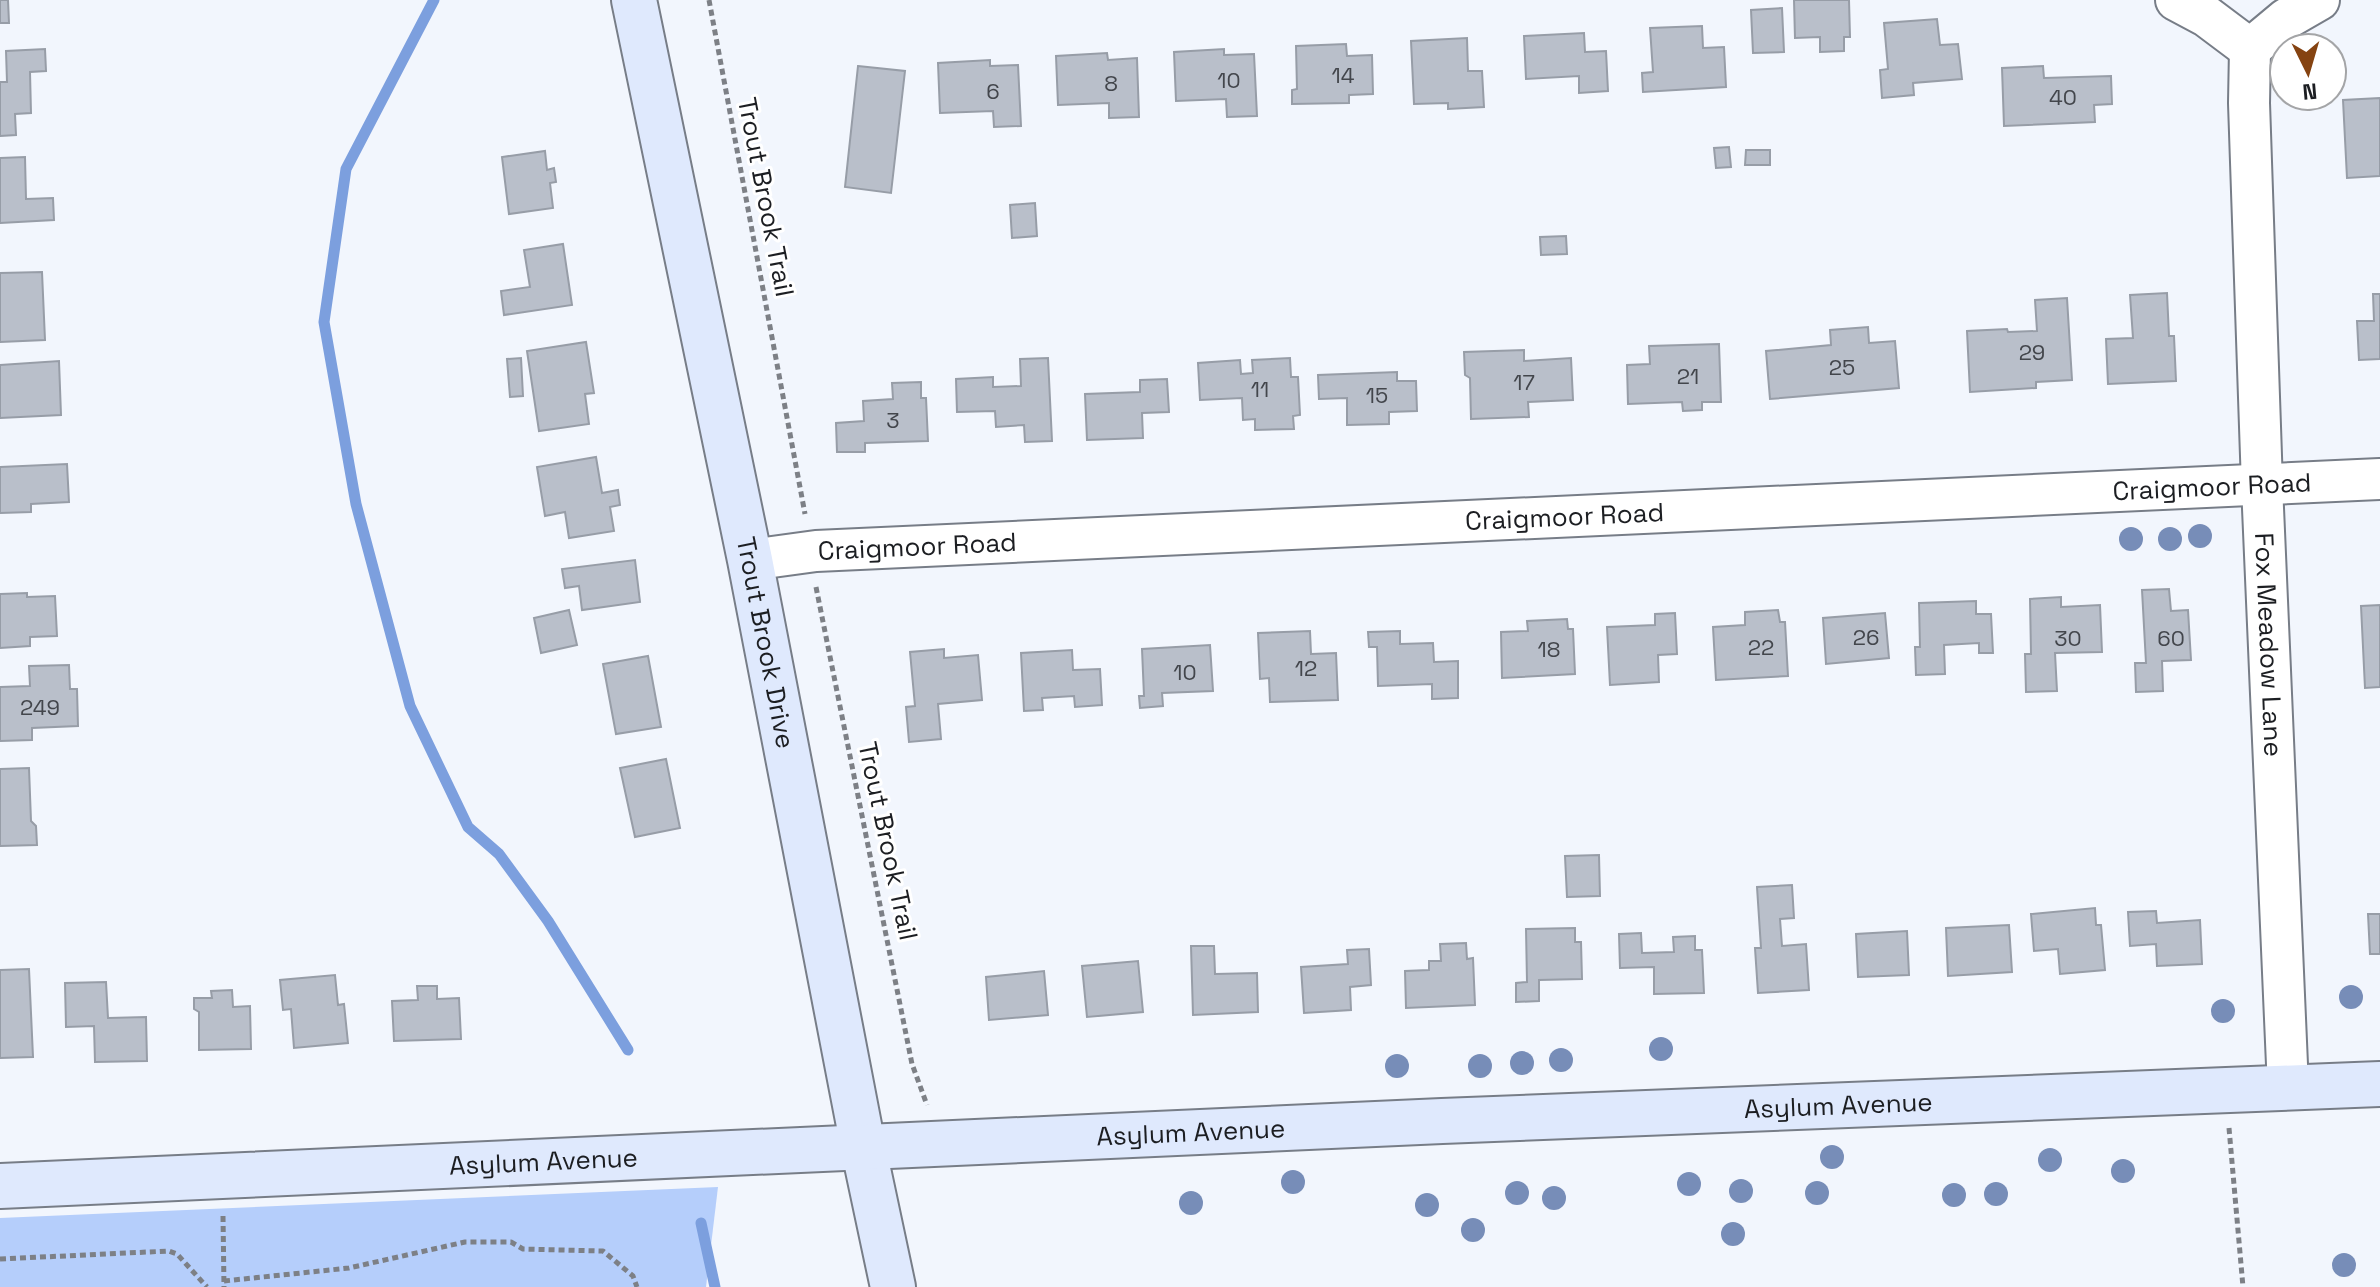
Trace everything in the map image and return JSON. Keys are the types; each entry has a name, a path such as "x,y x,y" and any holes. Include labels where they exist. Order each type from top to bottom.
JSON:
{"main road":[{"name":"Trout Brook Drive","path":"634,0 750,560 893,1287"},
{"name":"Asylum Avenue","path":"0,1186 863,1146 2380,1084"}],"street":[{"path":"2176,0 2206,16 2250,49 2286,19 2319,0"},
{"name":"Fox Meadow Lane","path":"2250,49 2249,103 2262,485 2288,1088"},
{"name":"Craigmoor Road","path":"750,560 816,551 2380,479"}],"path":[{"name":"Trout Brook Trail","path":"709,0 806,524"},
{"name":"Trout Brook Trail","path":"816,591 912,1064 926,1096"},
{"path":"2229,1091 2243,1287"},
{"path":"223,1175 224,1284 349,1268 465,1242 511,1242 523,1249 603,1251 633,1276 637,1287"},
{"path":"0,1259 169,1251 177,1254 207,1287"}],"shaded area":[{"path":"718,1187 706,1287 0,1287 0,1218"}],"building":[{"path":"0,0 8,0 9,23 0,23"},
{"path":"1794,0 1849,0 1850,37 1844,37 1844,51 1820,52 1820,37 1795,38"},
{"path":"1782,8 1784,52 1753,53 1751,10"},
{"path":"1937,19 1940,45 1958,44 1962,79 1913,83 1914,95 1882,98 1880,70 1888,69 1884,23"},
{"path":"1702,26 1703,48 1724,47 1726,87 1643,92 1642,73 1653,72 1650,28"},
{"path":"1584,33 1585,52 1606,51 1608,91 1579,93 1579,76 1526,79 1524,36"},
{"path":"1467,38 1468,71 1482,71 1484,107 1448,109 1448,103 1414,104 1411,41"},
{"path":"1346,44 1347,56 1372,55 1373,94 1349,95 1349,103 1292,104 1292,90 1297,89 1296,46"},
{"path":"45,49 46,71 30,72 31,113 15,114 16,135 0,136 0,82 7,82 6,51"},
{"path":"1224,49 1224,55 1254,54 1257,116 1227,117 1226,99 1176,101 1174,52"},
{"path":"1107,53 1108,60 1137,58 1139,117 1109,118 1109,103 1058,105 1056,56"},
{"path":"990,60 990,66 1018,65 1021,126 994,127 993,111 940,113 938,63"},
{"path":"858,66 905,71 891,193 845,187"},
{"path":"2043,66 2044,78 2111,76 2112,104 2094,105 2095,122 2004,126 2002,68"},
{"path":"2380,98 2380,176 2347,178 2344,112 2348,112 2348,100"},
{"path":"1729,147 1731,167 1716,168 1714,148"},
{"path":"1746,150 1770,150 1770,165 1745,165"},
{"path":"545,151 547,170 554,168 556,182 550,183 553,208 509,214 502,157"},
{"path":"25,157 26,199 53,198 54,220 0,223 0,158"},
{"path":"1035,203 1037,236 1012,238 1010,205"},
{"path":"1566,236 1567,254 1541,255 1540,237"},
{"path":"563,244 572,305 504,315 501,291 530,287 524,250"},
{"path":"42,272 45,340 0,342 0,273"},
{"path":"2167,293 2169,336 2174,336 2176,381 2108,384 2106,339 2133,338 2130,295"},
{"path":"2373,294 2380,294 2380,359 2359,360 2357,321 2374,321"},
{"path":"2067,298 2072,380 2036,382 2036,388 1970,392 1967,331 2037,331 2035,300"},
{"path":"1868,327 1869,343 1895,341 1899,388 1770,399 1766,351 1831,345 1830,330"},
{"path":"586,342 594,393 585,394 589,424 539,431 527,351"},
{"path":"1719,344 1721,402 1702,402 1702,410 1683,411 1682,402 1628,404 1627,365 1650,364 1649,346"},
{"path":"1524,350 1524,361 1571,358 1573,400 1528,402 1529,417 1471,419 1470,378 1465,375 1464,352"},
{"path":"521,358 523,396 510,397 507,359"},
{"path":"1048,358 1052,441 1025,442 1024,425 996,427 995,411 957,412 956,379 993,377 993,387 1021,386 1020,359"},
{"path":"1290,358 1291,377 1298,377 1300,415 1293,416 1294,429 1255,430 1255,419 1243,420 1242,398 1200,400 1198,363 1240,360 1241,374 1253,373 1252,360"},
{"path":"59,361 61,415 0,418 0,365"},
{"path":"1397,372 1397,381 1416,381 1417,411 1389,412 1389,424 1347,425 1347,398 1319,399 1318,375"},
{"path":"1167,379 1169,412 1142,413 1143,438 1087,440 1085,394 1140,392 1140,380"},
{"path":"921,382 921,398 926,398 928,441 865,443 865,452 837,452 836,423 864,421 863,401 893,399 892,383"},
{"path":"596,457 602,493 618,490 620,505 610,507 614,531 569,538 565,512 545,516 537,467"},
{"path":"67,464 69,502 31,504 31,512 0,513 0,467"},
{"path":"635,560 640,602 582,610 579,586 565,588 562,569"},
{"path":"2169,589 2171,611 2188,610 2191,660 2162,661 2163,691 2136,692 2135,663 2146,663 2142,590"},
{"path":"27,593 27,597 55,596 57,636 30,637 30,646 0,648 0,594"},
{"path":"2061,597 2061,607 2100,605 2102,652 2055,653 2057,691 2026,692 2025,654 2031,654 2030,599"},
{"path":"1976,601 1976,614 1991,614 1993,653 1979,653 1979,643 1944,645 1945,674 1916,675 1915,647 1920,647 1919,603"},
{"path":"2380,605 2380,687 2365,688 2361,606"},
{"path":"569,610 577,645 541,653 534,618"},
{"path":"1778,610 1780,622 1785,622 1788,676 1716,680 1713,627 1745,625 1745,612"},
{"path":"1675,613 1677,654 1658,655 1659,682 1610,685 1607,627 1655,625 1655,614"},
{"path":"1885,613 1889,658 1826,664 1823,618"},
{"path":"1567,619 1568,629 1573,629 1575,674 1502,678 1501,632 1528,631 1527,621"},
{"path":"1310,631 1311,654 1336,653 1338,700 1270,702 1269,678 1260,679 1258,633"},
{"path":"1400,631 1400,644 1433,643 1434,662 1458,661 1458,698 1432,699 1432,684 1378,686 1377,647 1369,647 1368,632"},
{"path":"1210,645 1213,691 1162,693 1163,706 1140,708 1139,696 1144,696 1142,649"},
{"path":"944,649 944,658 978,655 982,700 938,704 941,739 909,742 906,707 915,706 910,652"},
{"path":"1072,650 1073,670 1100,669 1102,705 1075,707 1074,696 1042,698 1043,710 1024,711 1021,653"},
{"path":"648,656 661,727 616,734 603,664"},
{"path":"69,665 70,689 77,689 78,726 32,728 32,740 0,741 0,687 30,686 29,666"},
{"path":"666,759 680,828 635,837 620,768"},
{"path":"29,768 31,821 36,826 37,845 0,846 0,769"},
{"path":"1599,855 1600,896 1567,897 1565,856"},
{"path":"1792,885 1794,918 1780,919 1782,946 1806,944 1809,990 1758,993 1755,948 1761,948 1757,887"},
{"path":"2095,908 2096,925 2101,925 2105,970 2060,974 2058,949 2034,951 2031,914"},
{"path":"2156,911 2157,923 2200,920 2202,964 2157,966 2156,944 2130,946 2128,912"},
{"path":"2368,914 2380,914 2380,954 2370,954"},
{"path":"2009,925 2012,972 1948,976 1946,928"},
{"path":"1575,928 1575,942 1581,942 1582,979 1539,980 1539,1001 1516,1002 1516,983 1527,982 1526,929"},
{"path":"1907,931 1909,975 1858,977 1856,934"},
{"path":"1641,933 1642,953 1674,952 1673,937 1695,936 1695,950 1702,950 1704,993 1654,994 1654,967 1620,968 1619,934"},
{"path":"1466,943 1467,959 1473,958 1475,1005 1406,1008 1405,971 1429,970 1429,961 1441,961 1440,944"},
{"path":"1191,946 1214,946 1215,974 1257,973 1258,1012 1193,1015"},
{"path":"1369,949 1371,985 1350,987 1351,1010 1304,1013 1301,967 1348,964 1347,950"},
{"path":"1138,961 1143,1012 1087,1017 1082,966"},
{"path":"29,969 33,1057 0,1058 0,970"},
{"path":"1044,971 1048,1015 989,1020 986,977"},
{"path":"335,975 338,1005 344,1004 348,1043 294,1048 291,1009 283,1010 280,980"},
{"path":"106,982 108,1018 146,1017 147,1061 95,1062 94,1026 66,1027 65,983"},
{"path":"417,986 437,986 437,999 459,998 461,1039 394,1041 392,1001 418,1000"},
{"path":"232,990 233,1007 250,1006 251,1049 199,1050 199,1012 194,1009 194,998 212,998 211,991"}],"waterway":[{"path":"434,0 346,169 324,322 356,504 410,706 468,827 499,854 548,921 628,1050"},
{"path":"701,1223 715,1287"}]}
